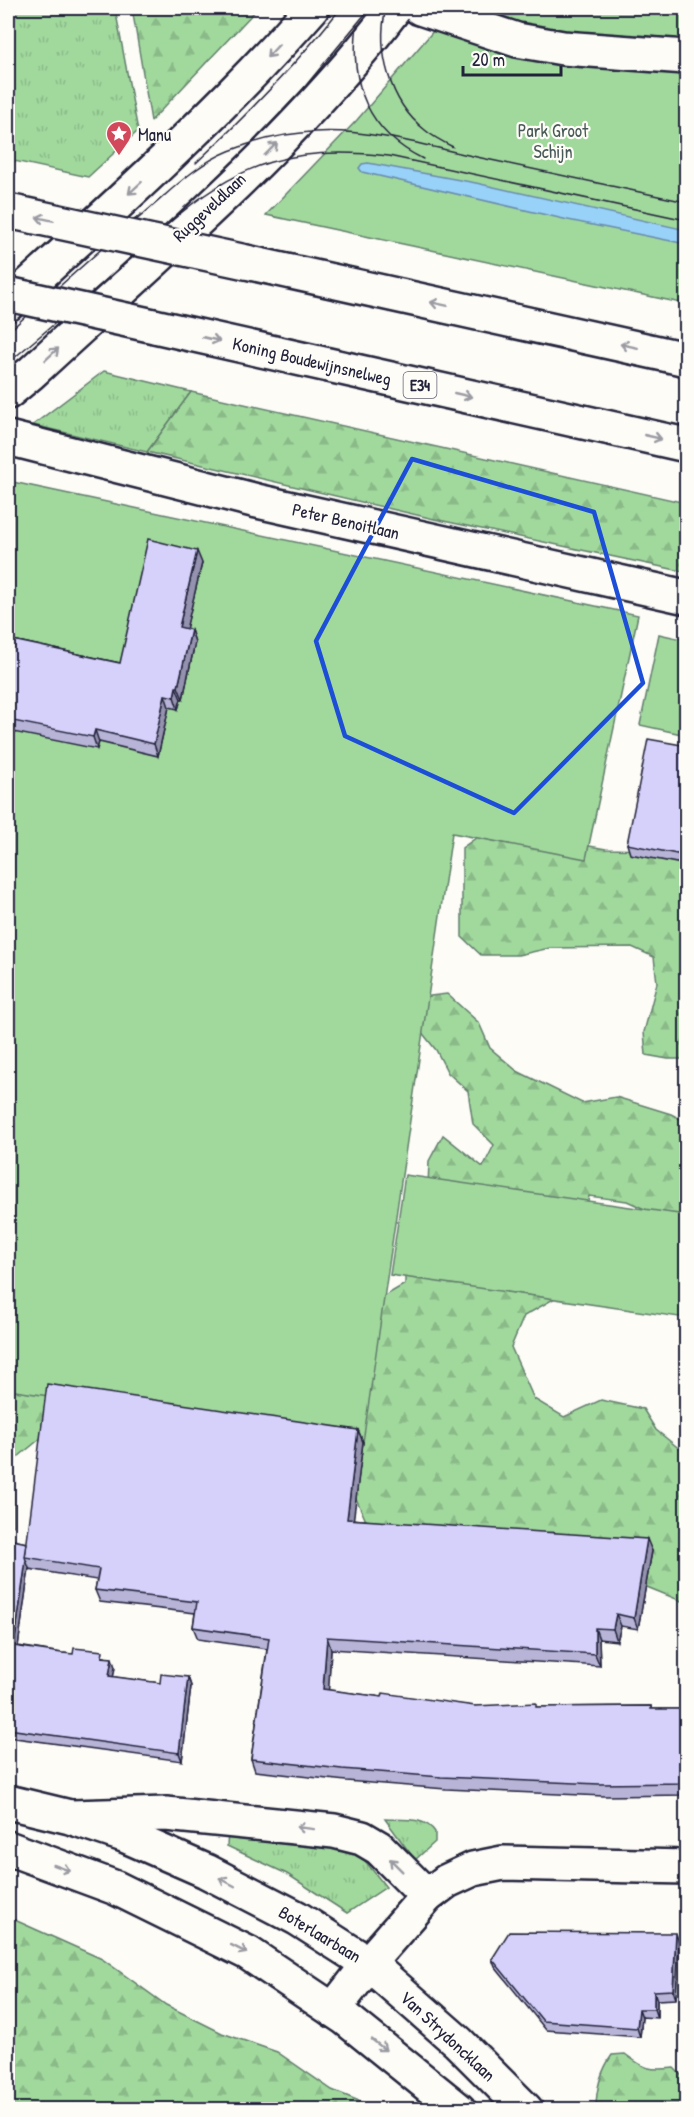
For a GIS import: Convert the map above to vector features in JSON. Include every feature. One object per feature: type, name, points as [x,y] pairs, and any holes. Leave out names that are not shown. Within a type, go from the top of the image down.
[{"type":"main road","points":[[8,304],[173,154],[230,97],[312,8]]},
{"type":"main road","name":"Ruggeveldlaan","points":[[8,392],[273,147],[354,59],[395,8]]},
{"type":"main road","points":[[420,8],[517,40],[563,48],[687,57]]},
{"type":"main road","points":[[8,211],[687,359]]},
{"type":"main road","name":"Koning Boudewijnsnelweg","points":[[8,294],[687,445]]},
{"type":"main road","name":"Peter Benoitlaan","points":[[8,438],[257,501],[687,597]]},
{"type":"main road","name":"Boterlaarbaan","points":[[8,1802],[70,1817],[124,1835],[206,1871],[297,1918],[369,1964],[428,1896],[447,1881],[472,1869],[503,1863],[687,1867]]},
{"type":"main road","points":[[70,1817],[166,1814],[334,1831],[362,1838],[379,1848],[428,1896]]},
{"type":"main road","points":[[8,1848],[116,1888],[248,1953],[333,2010],[459,2109]]},
{"type":"main road","points":[[333,2010],[369,1964]]},
{"type":"main road","name":"Van Strydoncklaan","points":[[369,1964],[458,2042],[526,2109]]},
{"type":"highlighted area","points":[[412,459],[594,512],[643,683],[514,813],[345,736],[316,641]]},
{"type":"green space","points":[[8,8],[115,8],[138,131],[88,177],[14,161],[12,90],[8,69]]},
{"type":"green space","points":[[132,8],[258,8],[151,121]]},
{"type":"green space","name":"Park Groot Schijn","points":[[453,8],[686,8],[686,304],[266,215],[357,120]]},
{"type":"green space","points":[[8,69],[12,90],[14,161],[8,160]]},
{"type":"green space","points":[[104,371],[191,392],[147,452],[33,425]]},
{"type":"green space","points":[[191,392],[686,503],[686,572],[434,519],[147,452]]},
{"type":"green space","points":[[8,481],[638,615],[586,859],[452,833],[363,1442],[8,1390]]},
{"type":"green space","points":[[659,634],[686,640],[686,735],[640,725]]},
{"type":"green space","points":[[490,828],[606,849],[650,850],[686,859],[686,1059],[646,1055],[644,1032],[657,983],[654,957],[632,947],[550,948],[518,955],[481,955],[462,937],[462,848]]},
{"type":"green space","points":[[447,994],[479,1023],[490,1048],[517,1071],[582,1103],[616,1097],[671,1114],[686,1122],[686,1215],[669,1220],[627,1201],[589,1196],[569,1290],[524,1316],[511,1347],[534,1399],[564,1417],[601,1400],[643,1409],[656,1430],[686,1454],[686,1603],[647,1587],[631,1569],[591,1547],[554,1532],[530,1534],[367,1523],[350,1485],[371,1304],[405,1284],[405,1251],[428,1187],[429,1161],[443,1135],[483,1167],[494,1145],[473,1124],[468,1091],[448,1073],[436,1050],[412,1020],[414,998]]},
{"type":"green space","points":[[405,1175],[686,1215],[686,1318],[390,1275]]},
{"type":"green space","points":[[8,1379],[189,1401],[46,1434],[13,1461],[14,1525],[8,1529]]},
{"type":"green space","points":[[385,1819],[425,1823],[435,1832],[435,1842],[415,1860]]},
{"type":"green space","points":[[228,1833],[331,1845],[362,1857],[386,1887],[347,1913],[287,1874],[227,1846]]},
{"type":"green space","points":[[8,1917],[102,1959],[166,2005],[222,2033],[277,2052],[332,2090],[373,2109],[8,2109]]},
{"type":"green space","points":[[625,2054],[648,2068],[674,2068],[686,2080],[686,2109],[596,2109],[598,2088],[604,2068],[612,2055]]},
{"type":"water","points":[[368,163],[476,183],[686,230],[686,244],[568,220],[362,172],[359,168],[362,164]]},
{"type":"building","points":[[148,539],[197,551],[179,627],[191,630],[178,687],[176,687],[174,697],[165,695],[154,744],[95,730],[93,737],[8,720],[8,639],[120,663]]},
{"type":"building","points":[[648,739],[687,746],[687,856],[627,844]]},
{"type":"building","points":[[47,1384],[358,1430],[347,1519],[647,1539],[634,1618],[616,1614],[613,1629],[595,1628],[595,1654],[327,1637],[323,1689],[382,1697],[383,1693],[475,1706],[536,1703],[536,1707],[651,1706],[651,1709],[687,1709],[687,1783],[599,1784],[441,1777],[251,1759],[269,1638],[193,1627],[197,1602],[95,1590],[99,1569],[25,1557]]},
{"type":"building","points":[[8,1539],[27,1543],[14,1646],[73,1654],[74,1648],[103,1651],[102,1657],[112,1658],[109,1676],[160,1683],[161,1674],[188,1677],[179,1753],[8,1729]]},
{"type":"building","points":[[509,1932],[676,1933],[673,1990],[654,1991],[654,2009],[639,2009],[637,2028],[543,2021],[492,1959]]},
{"type":"tram line","points":[[196,163],[271,88],[341,8]]},
{"type":"tram line","points":[[209,185],[303,89],[370,8]]},
{"type":"tram line","points":[[386,8],[383,24],[384,58],[394,90],[402,105],[425,130],[453,147]]},
{"type":"tram line","points":[[357,25],[356,67],[366,104],[388,135],[423,159]]},
{"type":"tram line","points":[[135,221],[191,173],[216,157],[264,139],[298,133],[329,131],[392,138],[686,202]]},
{"type":"tram line","points":[[168,224],[219,185],[244,172],[270,162],[325,153],[389,156],[686,220]]},
{"type":"tram line","points":[[8,332],[141,214]]},
{"type":"tram line","points":[[8,363],[131,259],[174,218]]},
{"type":"place","name":"Manu","points":[[119,157]]}]
